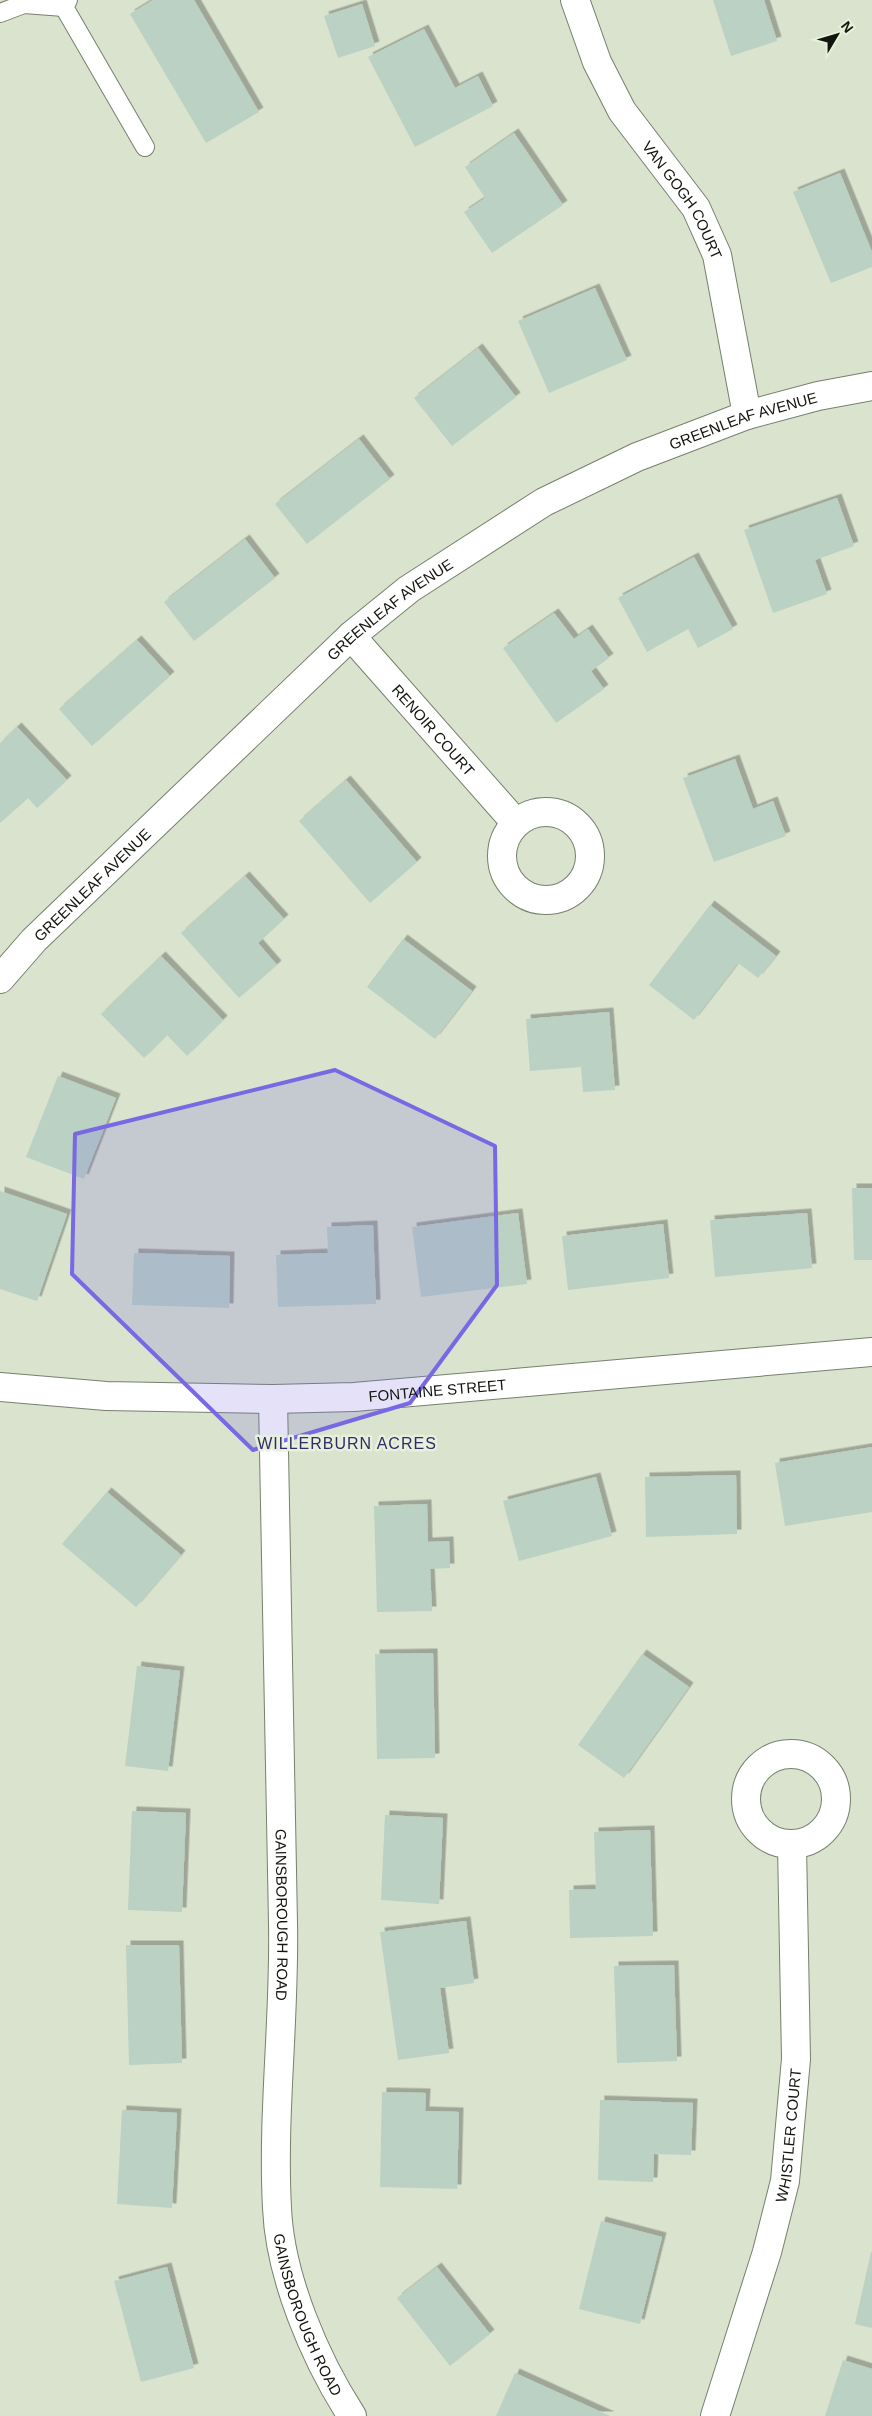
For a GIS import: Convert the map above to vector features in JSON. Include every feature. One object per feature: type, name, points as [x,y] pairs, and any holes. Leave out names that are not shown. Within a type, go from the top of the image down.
[{"type":"street","name":"VAN GOGH COURT","points":[[575,0],[597,62],[622,111],[696,208],[716,255],[747,415]]},
{"type":"street","name":"GREENLEAF AVENUE","points":[[0,979],[34,940],[352,636],[410,589],[544,502],[637,457],[747,415],[818,396],[872,386]]},
{"type":"street","name":"RENOIR COURT","points":[[352,636],[516,823]]},
{"type":"street","name":"FONTAINE STREET","points":[[0,1387],[106,1396],[354,1397],[872,1352]]},
{"type":"street","name":"GAINSBOROUGH ROAD","points":[[273,1398],[284,1958],[277,2124],[277,2210],[286,2260],[299,2308],[316,2353],[352,2416]]},
{"type":"street","name":"WHISTLER COURT","points":[[716,2416],[767,2252],[785,2181],[796,2059],[792,1845]]},
{"type":"lane","points":[[0,13],[24,4],[66,3],[145,147]]},
{"type":"highlighted area","points":[[335,1070],[495,1146],[497,1285],[410,1403],[253,1450],[72,1274],[75,1134]]},
{"type":"building","points":[[153,0],[194,0],[259,112],[206,143],[130,14]]},
{"type":"building","points":[[713,0],[764,0],[777,41],[731,56]]},
{"type":"building","points":[[362,4],[375,46],[338,58],[324,16]]},
{"type":"building","points":[[424,29],[455,88],[478,76],[493,106],[415,147],[368,57]]},
{"type":"building","points":[[514,133],[563,205],[492,253],[464,212],[485,198],[465,167]]},
{"type":"building","points":[[840,173],[872,252],[872,267],[831,283],[793,192]]},
{"type":"building","points":[[595,288],[627,360],[549,393],[518,321]]},
{"type":"building","points":[[478,348],[516,397],[452,446],[414,398]]},
{"type":"building","points":[[359,439],[390,479],[307,544],[275,504]]},
{"type":"building","points":[[837,498],[854,546],[815,560],[827,594],[773,613],[744,530]]},
{"type":"building","points":[[245,539],[275,578],[194,641],[164,602]]},
{"type":"building","points":[[694,557],[733,629],[698,648],[688,629],[647,652],[618,598]]},
{"type":"building","points":[[554,613],[574,639],[588,629],[609,658],[591,671],[604,689],[556,723],[503,648]]},
{"type":"building","points":[[137,640],[170,676],[92,746],[59,709]]},
{"type":"building","points":[[17,727],[67,780],[37,808],[28,798],[0,823],[0,743]]},
{"type":"building","points":[[735,759],[753,809],[773,801],[786,836],[714,862],[683,778]]},
{"type":"building","points":[[346,780],[417,862],[370,903],[299,821]]},
{"type":"building","points":[[245,876],[284,919],[258,943],[277,965],[239,998],[181,933]]},
{"type":"building","points":[[710,905],[776,956],[758,978],[738,963],[694,1020],[649,985]]},
{"type":"building","points":[[403,939],[472,991],[435,1039],[367,987]]},
{"type":"building","points":[[161,956],[223,1020],[187,1056],[167,1035],[144,1058],[101,1014]]},
{"type":"building","points":[[609,1012],[615,1090],[583,1092],[581,1067],[530,1071],[526,1019]]},
{"type":"building","points":[[58,1076],[116,1098],[84,1179],[26,1157]]},
{"type":"building","points":[[852,1188],[872,1188],[872,1260],[854,1260]]},
{"type":"building","points":[[0,1191],[67,1214],[37,1301],[0,1289]]},
{"type":"building","points":[[518,1213],[527,1284],[421,1297],[412,1227]]},
{"type":"building","points":[[807,1213],[812,1268],[715,1277],[710,1220]]},
{"type":"building","points":[[663,1224],[669,1278],[568,1290],[562,1236]]},
{"type":"building","points":[[373,1225],[376,1304],[278,1307],[276,1255],[328,1253],[327,1227]]},
{"type":"building","points":[[134,1253],[230,1256],[229,1308],[132,1305]]},
{"type":"building","points":[[872,1447],[872,1512],[785,1526],[775,1463]]},
{"type":"building","points":[[736,1475],[737,1534],[646,1537],[645,1477]]},
{"type":"building","points":[[596,1477],[612,1536],[519,1561],[503,1501]]},
{"type":"building","points":[[107,1492],[181,1555],[136,1607],[62,1544]]},
{"type":"building","points":[[427,1504],[428,1542],[449,1541],[450,1568],[430,1569],[432,1611],[377,1612],[374,1506]]},
{"type":"building","points":[[433,1653],[435,1758],[377,1759],[375,1654]]},
{"type":"building","points":[[642,1654],[689,1687],[624,1778],[578,1745]]},
{"type":"building","points":[[137,1666],[180,1671],[168,1771],[125,1766]]},
{"type":"building","points":[[132,1811],[186,1813],[182,1912],[128,1910]]},
{"type":"building","points":[[385,1815],[443,1818],[439,1904],[381,1900]]},
{"type":"building","points":[[650,1830],[653,1936],[570,1938],[569,1890],[596,1889],[594,1832]]},
{"type":"building","points":[[466,1921],[474,1983],[440,1988],[449,2053],[398,2060],[380,1932]]},
{"type":"building","points":[[126,1945],[179,1945],[182,2063],[129,2065]]},
{"type":"building","points":[[674,1965],[677,2061],[617,2063],[614,1966]]},
{"type":"building","points":[[382,2092],[426,2093],[425,2111],[459,2112],[457,2189],[380,2187]]},
{"type":"building","points":[[600,2100],[693,2103],[691,2155],[654,2154],[653,2182],[598,2180]]},
{"type":"building","points":[[122,2110],[177,2113],[172,2208],[117,2204]]},
{"type":"building","points":[[601,2221],[662,2237],[640,2324],[579,2309]]},
{"type":"building","points":[[872,2252],[872,2328],[855,2324]]},
{"type":"building","points":[[167,2267],[194,2368],[141,2382],[114,2281]]},
{"type":"building","points":[[437,2267],[490,2334],[450,2366],[397,2298]]},
{"type":"building","points":[[843,2360],[872,2369],[872,2416],[825,2416]]},
{"type":"building","points":[[515,2373],[610,2416],[496,2416]]},
{"type":"district","name":"WILLERBURN ACRES","points":[[347,1443]]}]
